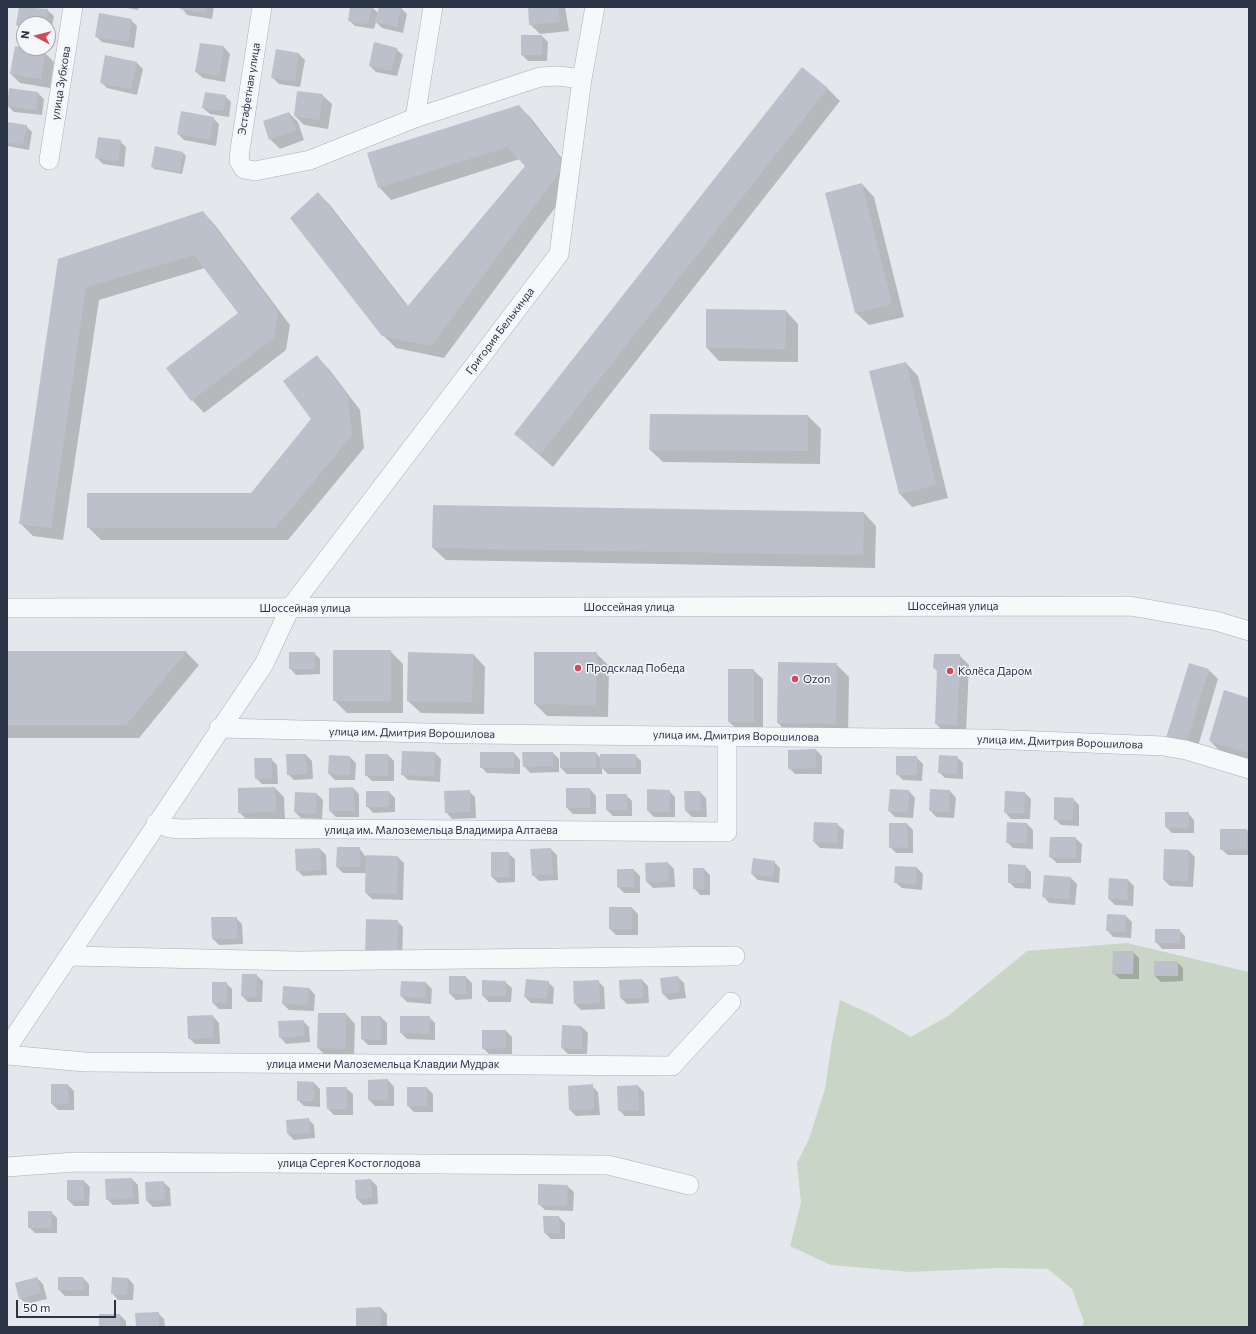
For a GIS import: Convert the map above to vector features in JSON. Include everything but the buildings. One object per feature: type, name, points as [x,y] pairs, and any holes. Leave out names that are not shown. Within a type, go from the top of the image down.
[{"type":"street","name":"улица Зубкова","points":[[49,160],[73,7]]},
{"type":"street","name":"Эстафетная улица","points":[[262,7],[240,150],[239,161],[244,169],[255,171],[310,160],[415,118]]},
{"type":"street","points":[[432,7],[415,118],[540,77],[558,76],[582,79]]},
{"type":"street","name":"Григория Белькинда","points":[[7,1048],[219,728],[264,664],[290,608],[559,254],[582,79],[595,7]]},
{"type":"street","name":"Шоссейная улица","points":[[7,608],[1130,606],[1216,621],[1249,631]]},
{"type":"street","name":"улица им. Дмитрия Ворошилова","points":[[219,728],[470,734],[988,739],[1163,746],[1186,750],[1249,769]]},
{"type":"street","name":"улица им. Малоземельца Владимира Алтаева","points":[[156,823],[170,828],[182,829],[232,828],[727,832],[727,736]]},
{"type":"street","points":[[69,956],[297,961],[735,956]]},
{"type":"street","name":"улица имени Малоземельца Клавдии Мудрак","points":[[7,1056],[85,1062],[672,1066],[731,1002]]},
{"type":"street","name":"улица Сергея Костоглодова","points":[[7,1167],[75,1162],[608,1165],[689,1185]]},
{"type":"green space","points":[[1127,943],[1249,972],[1249,1327],[1082,1327],[1084,1322],[1072,1289],[1048,1269],[1000,1268],[910,1272],[831,1265],[790,1246],[801,1202],[797,1163],[809,1139],[825,1089],[840,1000],[873,1015],[911,1037],[948,1016],[1027,951]]},
{"type":"place","name":"Продсклад Победа","points":[[578,668]]},
{"type":"place","name":"Колёса Даром","points":[[950,671]]},
{"type":"place","name":"Ozon","points":[[795,679]]}]
